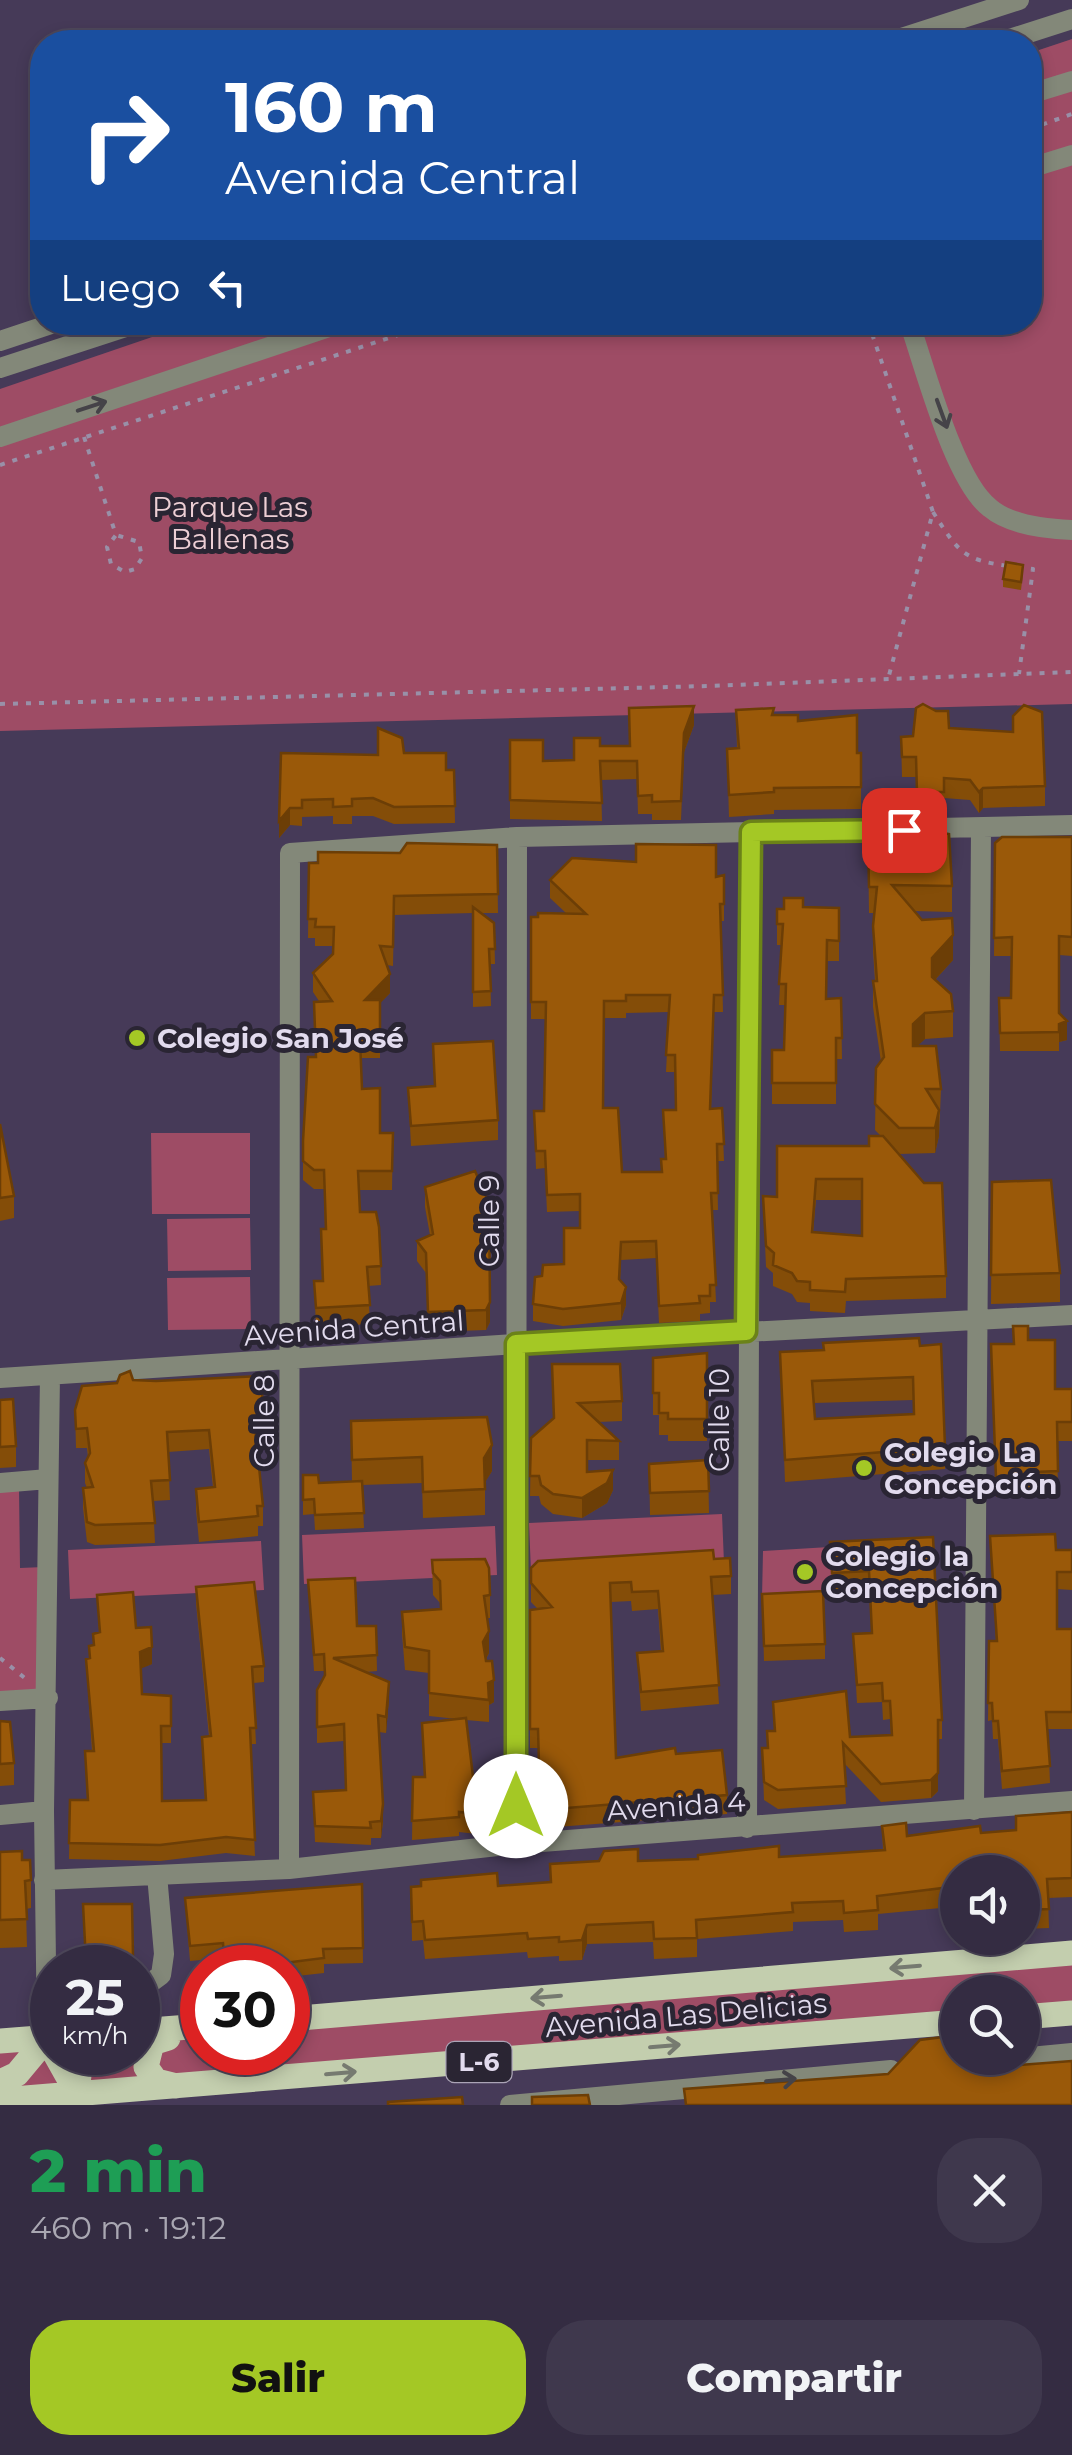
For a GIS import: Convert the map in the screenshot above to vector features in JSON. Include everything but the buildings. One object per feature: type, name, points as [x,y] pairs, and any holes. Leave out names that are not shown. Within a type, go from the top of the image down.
[{"type":"main road","name":"Avenida Las Delicias","points":[[310,2017],[1072,1953]]},
{"type":"main road","points":[[1040,2016],[1072,2013]]},
{"type":"main road","name":"Avenida Las Delicias","points":[[168,2096],[940,2024]]},
{"type":"main road","points":[[160,2039],[180,2037]]},
{"type":"main road","points":[[168,2038],[152,2043],[146,2066],[168,2096]]},
{"type":"main road","points":[[0,2041],[30,2043]]},
{"type":"main road","points":[[0,2082],[30,2063]]},
{"type":"main road","points":[[67,2075],[80,2099]]},
{"type":"main road","points":[[0,2100],[80,2099],[137,2090],[168,2096]]},
{"type":"street","points":[[926,30],[1019,0]]},
{"type":"street","points":[[1038,30],[1072,19]]},
{"type":"street","points":[[1042,90],[1072,80]]},
{"type":"street","points":[[1042,164],[1072,155]]},
{"type":"street","points":[[0,341],[30,331]]},
{"type":"street","points":[[0,368],[100,335]]},
{"type":"street","points":[[0,437],[305,335]]},
{"type":"street","points":[[914,335],[963,473],[982,502],[1011,520],[1072,530]]},
{"type":"street","points":[[517,838],[1072,825]]},
{"type":"street","points":[[974,1810],[974,1319],[981,828]]},
{"type":"street","name":"Calle 10","points":[[748,1828],[746,1331],[751,832]]},
{"type":"street","name":"Calle 8","points":[[288,1869],[290,854],[517,838]]},
{"type":"street","name":"Calle 9","points":[[516,1844],[517,838]]},
{"type":"street","name":"Avenida Central","points":[[0,1378],[516,1344],[1072,1315]]},
{"type":"street","points":[[47,1945],[44,1811],[50,1375]]},
{"type":"street","points":[[0,1482],[48,1479]]},
{"type":"street","points":[[0,1701],[48,1698]]},
{"type":"street","name":"Avenida 4","points":[[44,1880],[288,1869],[516,1844],[1072,1801]]},
{"type":"street","points":[[0,1815],[44,1811]]},
{"type":"street","points":[[158,1875],[164,1954],[160,1975]]},
{"type":"street","points":[[1040,2056],[1072,2053]]},
{"type":"street","points":[[510,2105],[891,2070]]},
{"type":"path","points":[[1042,125],[1072,114]]},
{"type":"path","points":[[0,464],[398,335]]},
{"type":"path","points":[[872,335],[933,512],[958,552],[978,562],[1033,569],[1020,674]]},
{"type":"path","points":[[84,437],[116,535]]},
{"type":"path","points":[[888,679],[933,512]]},
{"type":"path","points":[[116,535],[139,542],[142,558],[135,569],[124,572],[111,564],[107,548],[116,535]]},
{"type":"path","points":[[0,704],[1072,672]]},
{"type":"path","points":[[0,1658],[48,1698]]},
{"type":"green space","name":"Parque Las Ballenas","points":[[1072,39],[1072,704],[0,731],[0,389],[158,335],[1042,335],[1042,49]]},
{"type":"green space","points":[[151,1133],[250,1133],[250,1214],[152,1214]]},
{"type":"green space","points":[[250,1218],[251,1270],[168,1271],[167,1219]]},
{"type":"green space","points":[[250,1277],[251,1329],[168,1330],[167,1278]]},
{"type":"green space","points":[[19,1487],[20,1568],[44,1567],[43,1693],[0,1696],[0,1488]]},
{"type":"green space","points":[[722,1514],[724,1563],[531,1572],[529,1523]]},
{"type":"green space","points":[[495,1526],[497,1575],[304,1584],[302,1535]]},
{"type":"green space","points":[[261,1541],[264,1590],[70,1599],[68,1550]]},
{"type":"green space","name":"Colegio la Concepción","points":[[846,1546],[849,1593],[762,1598],[763,1551]]},
{"type":"green space","points":[[1072,1956],[1072,2009],[1040,2012],[1040,1975],[940,1975],[940,2020],[310,2074],[310,2017]]},
{"type":"green space","points":[[180,2031],[180,2075],[295,2075],[0,2100],[0,2041],[30,2047],[30,2075],[160,2075],[160,2036]]},
{"type":"place","name":"Colegio San José","points":[[137,1038]]},
{"type":"place","name":"Colegio La Concepción","points":[[864,1468]]},
{"type":"place","name":"Colegio la Concepción","points":[[805,1572]]},
{"type":"route","points":[[516,1806],[516,1344],[746,1331],[751,832],[904,830]]}]
